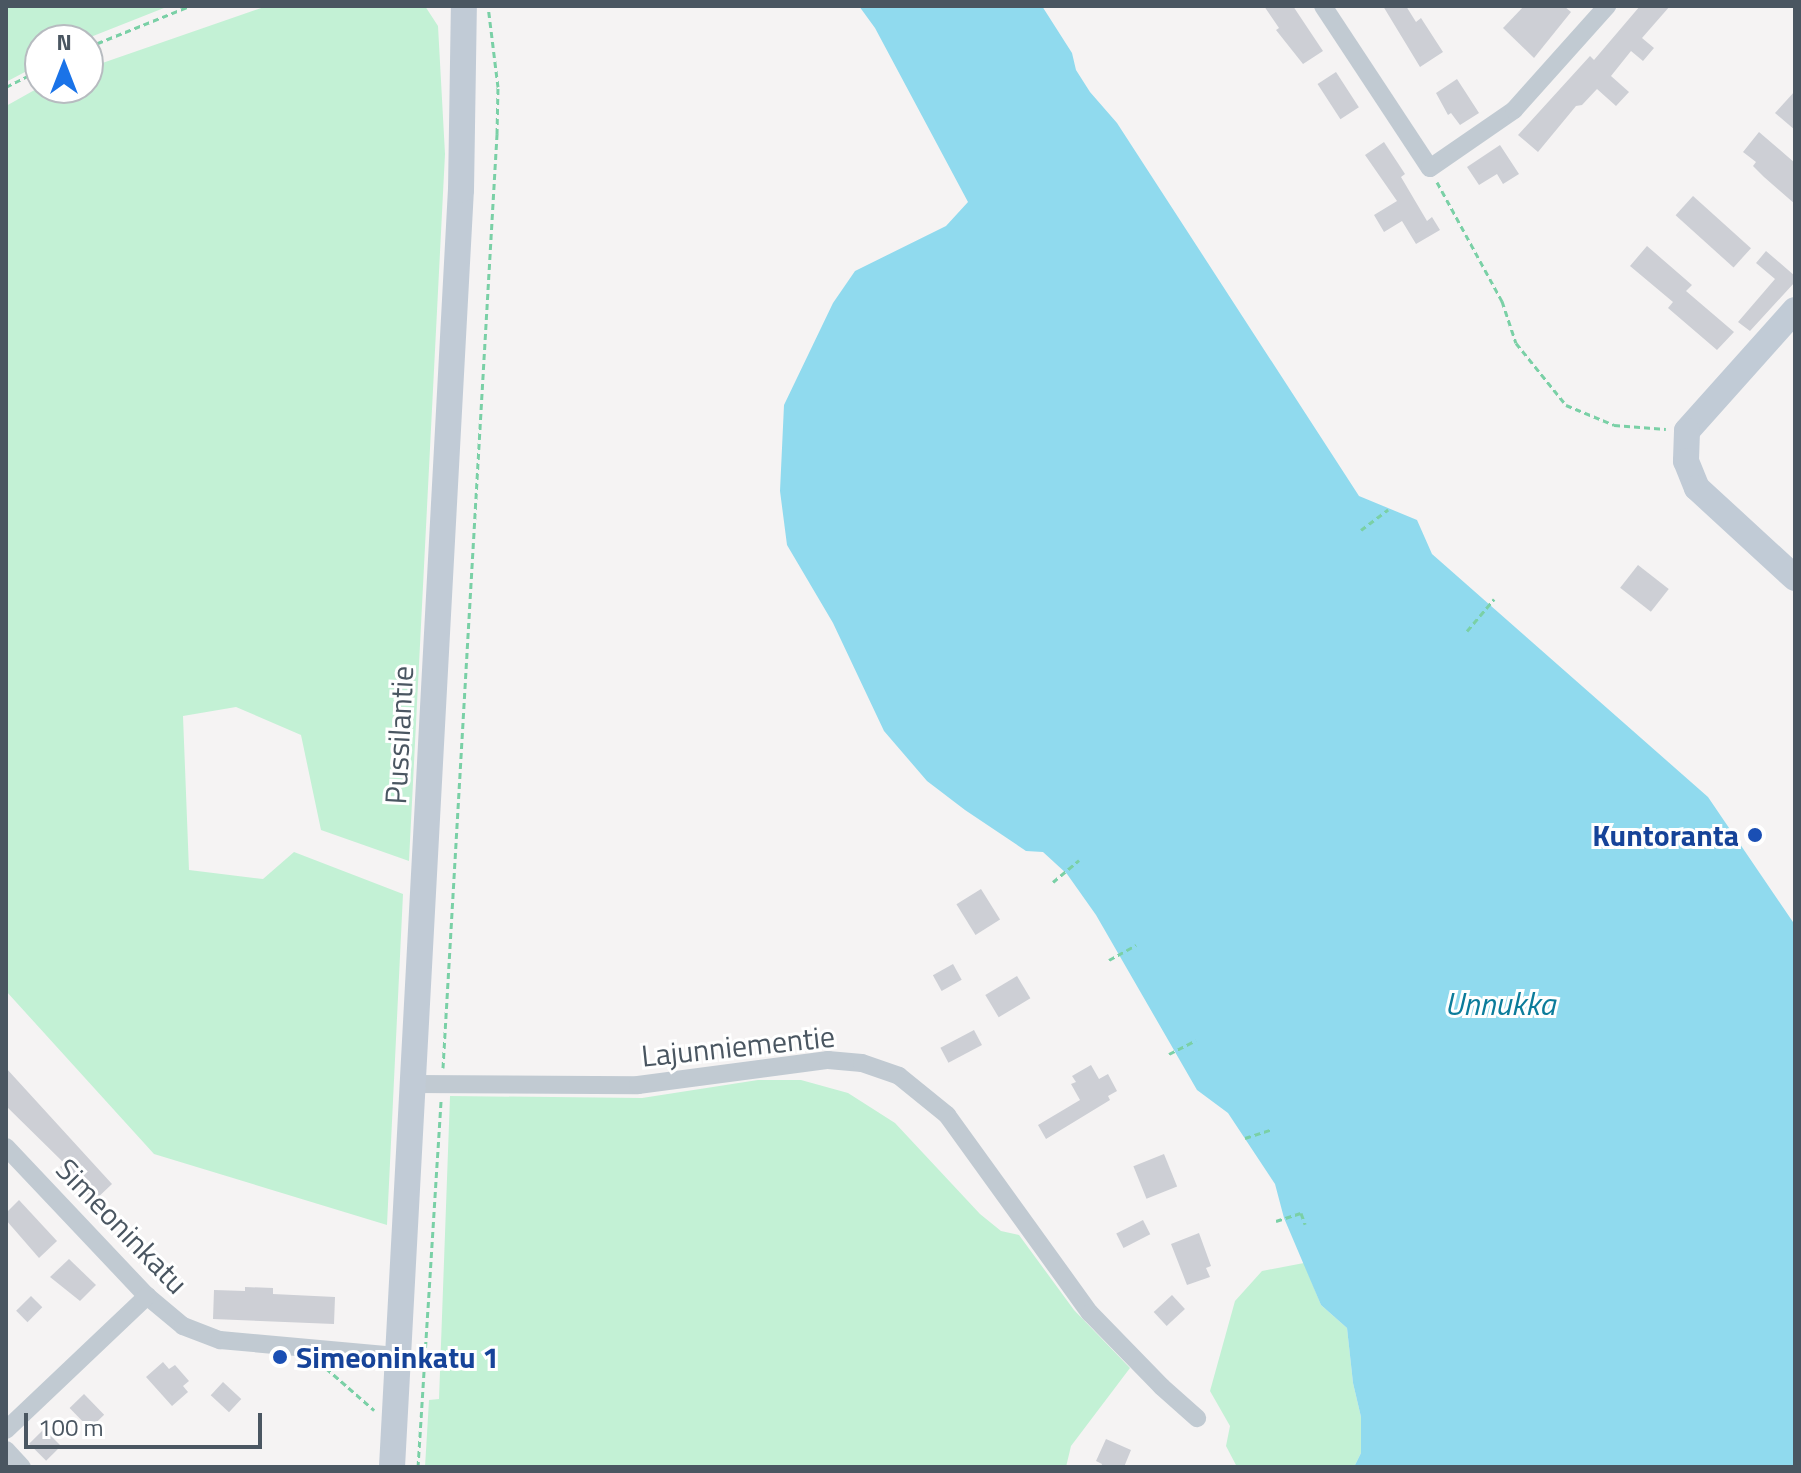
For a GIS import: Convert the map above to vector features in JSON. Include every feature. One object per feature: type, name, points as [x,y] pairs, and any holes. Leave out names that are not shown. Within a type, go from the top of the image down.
[{"type":"street","name":"Pussilantie","points":[[392,1467],[461,190],[464,6]]},
{"type":"street","points":[[1323,6],[1430,168],[1514,110],[1607,6]]},
{"type":"street","points":[[1795,310],[1687,431],[1686,461],[1697,488],[1795,578]]},
{"type":"street","name":"Lajunniementie","points":[[412,1084],[638,1085],[828,1060],[862,1063],[899,1076],[947,1115],[1090,1313],[1153,1379],[1197,1418]]},
{"type":"street","name":"Simeoninkatu","points":[[6,1147],[147,1296],[183,1326],[220,1340],[396,1356]]},
{"type":"street","points":[[6,1430],[147,1296]]},
{"type":"street","points":[[6,1450],[22,1467]]},
{"type":"path","points":[[104,41],[190,6]]},
{"type":"path","points":[[418,1467],[497,134],[498,87],[488,6]]},
{"type":"path","points":[[6,87],[24,78]]},
{"type":"path","points":[[1430,168],[1502,301],[1516,343],[1566,405],[1614,425],[1687,431]]},
{"type":"path","points":[[1361,530],[1388,510]]},
{"type":"path","points":[[1467,631],[1494,599]]},
{"type":"path","points":[[1053,882],[1079,860]]},
{"type":"path","points":[[1109,960],[1136,945]]},
{"type":"path","points":[[1169,1054],[1196,1040]]},
{"type":"path","points":[[1245,1138],[1273,1129]]},
{"type":"path","points":[[1276,1221],[1301,1213],[1305,1224]]},
{"type":"green space","points":[[6,6],[169,6],[104,32],[104,24],[24,24],[24,72],[6,82]]},
{"type":"green space","points":[[267,6],[425,6],[438,26],[445,154],[409,861],[321,830],[301,735],[236,707],[183,716],[189,870],[263,879],[294,852],[403,894],[387,1225],[154,1154],[6,991],[6,106],[24,96],[24,104],[104,104],[104,62]]},
{"type":"green space","points":[[758,1080],[801,1080],[848,1093],[895,1123],[980,1214],[1001,1231],[1019,1235],[1074,1310],[1130,1368],[1071,1446],[1066,1467],[425,1467],[429,1400],[439,1399],[450,1096],[642,1098]]},
{"type":"green space","points":[[1304,1263],[1321,1305],[1347,1328],[1353,1383],[1361,1417],[1361,1453],[1354,1467],[1237,1467],[1226,1446],[1230,1426],[1210,1391],[1235,1301],[1262,1271]]},
{"type":"water","name":"Unnukka","points":[[859,6],[1042,6],[1072,53],[1076,70],[1090,92],[1117,123],[1359,496],[1417,520],[1432,554],[1708,797],[1795,925],[1795,1467],[1354,1467],[1361,1453],[1361,1417],[1353,1383],[1347,1328],[1321,1305],[1284,1218],[1275,1184],[1228,1113],[1197,1090],[1096,915],[1067,874],[1043,852],[1026,851],[927,781],[884,731],[833,623],[787,545],[780,491],[784,405],[833,303],[855,271],[946,226],[968,202],[875,28]]},
{"type":"building","points":[[1264,6],[1293,6],[1323,51],[1303,64],[1276,30],[1279,28]]},
{"type":"building","points":[[1383,6],[1406,6],[1416,22],[1421,18],[1443,52],[1420,67]]},
{"type":"building","points":[[1524,6],[1564,6],[1571,12],[1534,58],[1503,28]]},
{"type":"building","points":[[1640,6],[1670,6],[1642,38],[1654,48],[1643,61],[1631,51],[1611,76],[1629,92],[1616,106],[1597,89],[1582,105],[1576,106],[1538,152],[1518,135],[1590,56],[1594,60]]},
{"type":"building","points":[[1336,72],[1359,107],[1340,119],[1318,84]]},
{"type":"building","points":[[1457,79],[1479,113],[1460,125],[1451,113],[1448,115],[1436,93]]},
{"type":"building","points":[[1795,91],[1795,130],[1775,113]]},
{"type":"building","points":[[1759,132],[1795,163],[1795,204],[1753,166],[1756,162],[1743,152]]},
{"type":"building","points":[[1384,142],[1405,174],[1401,177],[1427,221],[1432,217],[1440,230],[1416,244],[1402,221],[1384,232],[1374,215],[1397,201],[1365,155]]},
{"type":"building","points":[[1500,145],[1519,174],[1503,184],[1497,174],[1479,185],[1467,167]]},
{"type":"building","points":[[1693,196],[1751,248],[1734,268],[1676,215]]},
{"type":"building","points":[[1647,246],[1692,285],[1686,291],[1734,332],[1717,350],[1668,308],[1673,302],[1630,266]]},
{"type":"building","points":[[1766,251],[1795,276],[1795,282],[1750,331],[1738,322],[1775,279],[1756,263]]},
{"type":"building","points":[[1638,565],[1669,589],[1651,612],[1620,588]]},
{"type":"building","points":[[981,889],[1000,920],[975,935],[956,904]]},
{"type":"building","points":[[953,964],[962,980],[942,991],[933,975]]},
{"type":"building","points":[[1017,976],[1030,998],[999,1017],[985,995]]},
{"type":"building","points":[[974,1030],[982,1045],[948,1063],[940,1048]]},
{"type":"building","points":[[1091,1065],[1099,1079],[1108,1074],[1117,1091],[1108,1096],[1110,1100],[1046,1139],[1038,1125],[1080,1100],[1071,1084],[1076,1082],[1072,1076]]},
{"type":"building","points":[[6,1068],[112,1184],[93,1202],[60,1167],[64,1163],[6,1106]]},
{"type":"building","points":[[1164,1154],[1177,1186],[1147,1199],[1133,1166]]},
{"type":"building","points":[[19,1200],[57,1241],[39,1258],[6,1220],[6,1213]]},
{"type":"building","points":[[1143,1220],[1150,1234],[1124,1248],[1116,1234]]},
{"type":"building","points":[[1199,1233],[1211,1266],[1206,1268],[1210,1277],[1187,1285],[1171,1244]]},
{"type":"building","points":[[69,1259],[96,1285],[80,1301],[50,1277]]},
{"type":"building","points":[[245,1287],[273,1288],[273,1294],[335,1297],[334,1324],[213,1319],[214,1290],[245,1291]]},
{"type":"building","points":[[1172,1295],[1185,1309],[1167,1326],[1154,1312]]},
{"type":"building","points":[[31,1296],[42,1307],[27,1322],[16,1311]]},
{"type":"building","points":[[163,1362],[169,1369],[175,1365],[189,1381],[183,1386],[188,1392],[172,1406],[146,1377]]},
{"type":"building","points":[[223,1382],[241,1399],[229,1412],[211,1395]]},
{"type":"building","points":[[84,1394],[104,1415],[90,1429],[70,1408]]},
{"type":"building","points":[[44,1429],[61,1446],[46,1461],[29,1444]]},
{"type":"building","points":[[1106,1439],[1131,1450],[1124,1467],[1101,1467],[1102,1464],[1096,1461]]},
{"type":"place","name":"Kuntoranta","points":[[1755,835]]},
{"type":"place","name":"Simeoninkatu 1","points":[[280,1357]]}]
